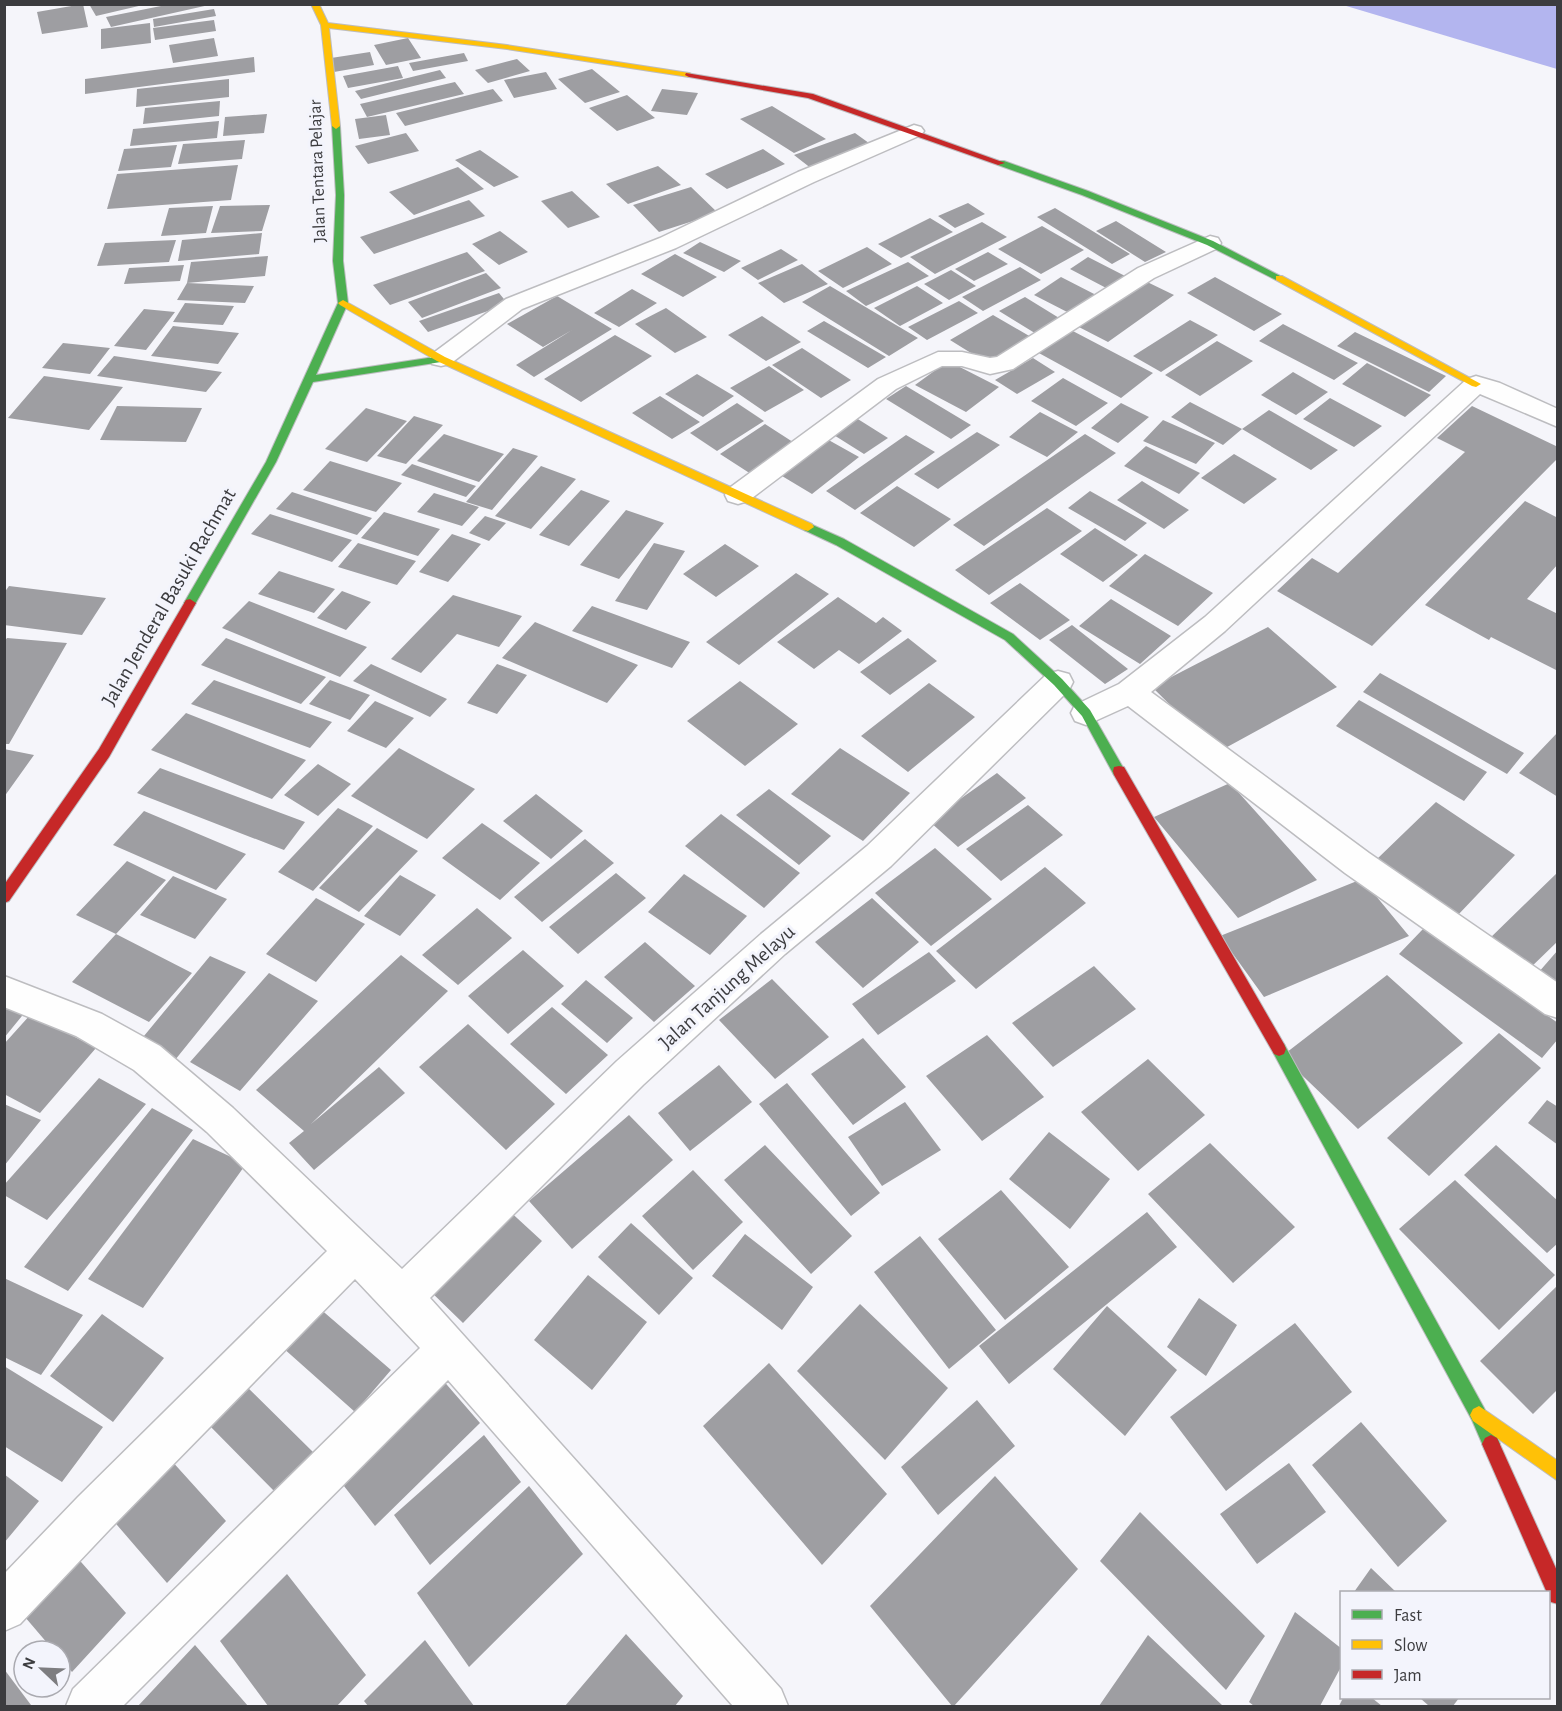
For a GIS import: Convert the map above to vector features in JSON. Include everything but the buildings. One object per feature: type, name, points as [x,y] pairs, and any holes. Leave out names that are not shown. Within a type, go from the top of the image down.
[{"type":"street","name":"Jalan Tentara Pelajar","points":[[315,4],[325,25],[338,141],[340,195],[338,261],[343,303]]},
{"type":"street","points":[[325,25],[596,59],[810,96],[1085,193],[1210,243],[1328,303],[1476,384],[1557,419]]},
{"type":"street","points":[[309,379],[441,359],[514,304],[668,243],[806,177],[914,131]]},
{"type":"street","points":[[738,495],[887,384],[938,359],[962,358],[990,366],[1004,364],[1146,273],[1210,243]]},
{"type":"street","points":[[343,303],[441,359],[840,542],[1009,637],[1058,682],[1086,713],[1291,1070],[1478,1414],[1557,1595]]},
{"type":"street","name":"Jalan Jenderal Basuki Rachmat","points":[[4,897],[104,753],[271,462],[343,303]]},
{"type":"street","points":[[1086,713],[1130,692],[1215,624],[1476,384]]},
{"type":"street","name":"Jalan Tanjung Melayu","points":[[402,1297],[630,1073],[773,944],[879,856],[1058,682]]},
{"type":"street","points":[[1130,692],[1357,863],[1557,1003]]},
{"type":"street","points":[[4,991],[89,1026],[147,1058],[220,1120],[402,1297],[764,1707]]},
{"type":"street","points":[[4,1608],[94,1513],[354,1252]]},
{"type":"street","points":[[90,1707],[448,1350]]},
{"type":"street","points":[[1478,1414],[1557,1472]]},
{"type":"water","points":[[1343,5],[1557,5],[1557,69]]},
{"type":"traffic: fast","points":[[190,603],[271,462],[343,303],[338,261],[340,195],[336,126]]},
{"type":"traffic: fast","points":[[1001,163],[1085,193],[1210,243],[1279,278]]},
{"type":"traffic: fast","points":[[309,379],[441,359]]},
{"type":"traffic: fast","points":[[808,527],[840,542],[1009,637],[1058,682],[1086,713],[1119,771]]},
{"type":"traffic: fast","points":[[1279,1049],[1478,1414],[1491,1444]]},
{"type":"traffic: slow","points":[[315,4],[325,25],[336,126]]},
{"type":"traffic: slow","points":[[325,25],[507,47],[689,75]]},
{"type":"traffic: slow","points":[[1279,278],[1476,384]]},
{"type":"traffic: slow","points":[[343,303],[441,359],[808,527]]},
{"type":"traffic: slow","points":[[1479,1415],[1558,1472]]},
{"type":"traffic: jam","points":[[689,75],[810,96],[1001,163]]},
{"type":"traffic: jam","points":[[4,897],[104,753],[190,603]]},
{"type":"traffic: jam","points":[[1119,771],[1279,1049]]},
{"type":"traffic: jam","points":[[1491,1444],[1558,1595]]}]
